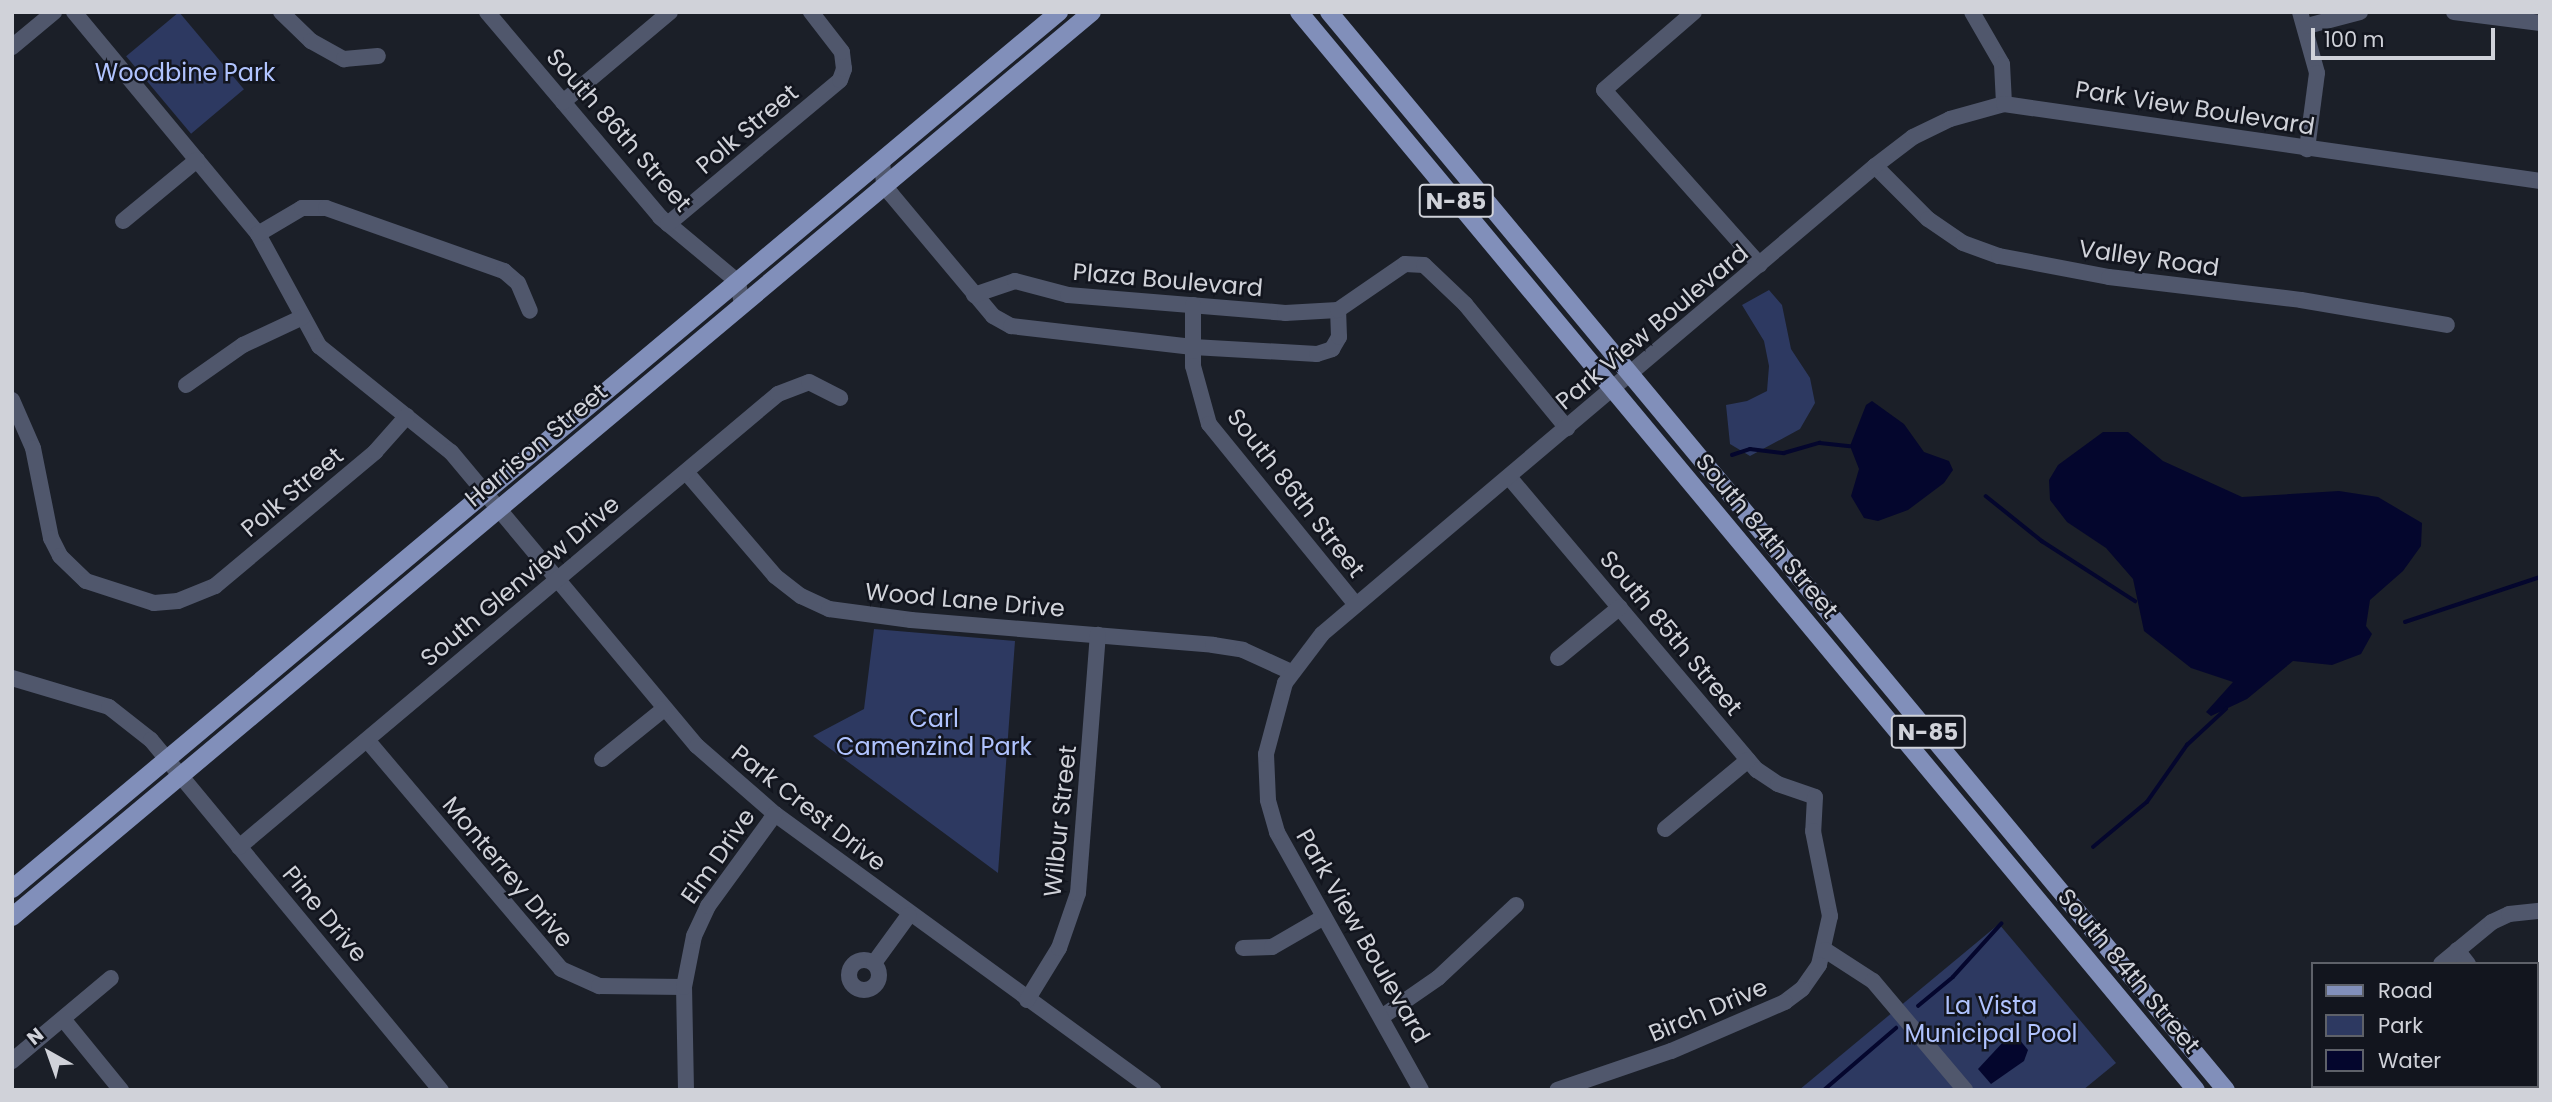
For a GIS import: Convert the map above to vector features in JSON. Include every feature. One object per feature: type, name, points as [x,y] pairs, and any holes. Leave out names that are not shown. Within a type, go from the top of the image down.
[{"type":"main road","name":"Harrison Street","points":[[12,917],[174,767],[492,500],[738,282],[1059,12]]},
{"type":"main road","name":"Harrison Street","points":[[492,500],[742,305],[1092,12]]},
{"type":"main road","name":"South 84th Street","points":[[1300,12],[2196,1090]]},
{"type":"main road","name":"South 84th Street","points":[[1329,12],[2226,1090]]},
{"type":"main road","name":"Harrison Street","points":[[12,889],[174,767]]},
{"type":"street","points":[[12,47],[54,12]]},
{"type":"street","name":"Park Crest Drive","points":[[74,12],[258,234],[303,317],[326,353],[451,452],[697,746],[775,814],[909,915],[1151,1089]]},
{"type":"street","points":[[281,12],[311,41],[344,59],[378,57]]},
{"type":"street","name":"South 86th Street","points":[[487,12],[668,224],[738,282]]},
{"type":"street","points":[[563,102],[670,12]]},
{"type":"street","name":"Polk Street","points":[[668,224],[835,85],[845,62],[811,12]]},
{"type":"street","points":[[1694,12],[1604,90],[1760,265]]},
{"type":"street","points":[[1972,12],[2002,64],[2004,104]]},
{"type":"street","points":[[2306,149],[2317,73],[2304,19],[2360,12]]},
{"type":"street","points":[[2454,12],[2540,23]]},
{"type":"street","name":"Park View Boulevard","points":[[1421,1090],[1383,1016],[1282,844],[1267,792],[1270,726],[1291,672],[1322,634],[1875,166],[1913,136],[1950,118],[2004,104],[2540,181]]},
{"type":"street","points":[[122,221],[197,160]]},
{"type":"street","points":[[882,161],[884,186],[993,316],[1011,326],[1193,347],[1317,354],[1332,349],[1339,337],[1338,310]]},
{"type":"street","name":"Valley Road","points":[[1875,166],[1928,219],[1963,243],[1998,256],[2447,325]]},
{"type":"street","points":[[258,234],[302,208],[326,208],[504,271],[518,283],[530,311]]},
{"type":"street","name":"Plaza Boulevard","points":[[975,295],[1015,281],[1068,295],[1285,313],[1338,310],[1405,264],[1424,265],[1465,304],[1567,428]]},
{"type":"street","points":[[738,282],[742,305]]},
{"type":"street","name":"South 86th Street","points":[[1193,305],[1193,347],[1199,395],[1209,424],[1356,605]]},
{"type":"street","points":[[186,385],[243,345],[303,317]]},
{"type":"street","name":"South Glenview Drive","points":[[239,847],[790,387],[809,382],[840,398]]},
{"type":"street","name":"Polk Street","points":[[13,401],[33,448],[51,538],[67,566],[86,581],[130,599],[162,603],[198,594],[365,461],[407,416]]},
{"type":"street","name":"Wood Lane Drive","points":[[686,472],[775,576],[821,606],[911,620],[1244,650],[1291,672]]},
{"type":"street","name":"South 85th Street","points":[[1509,477],[1748,760],[1770,780],[1815,797]]},
{"type":"street","points":[[1558,658],[1620,607]]},
{"type":"street","name":"Wilbur Street","points":[[1027,1000],[1059,948],[1078,893],[1098,635]]},
{"type":"street","name":"Pine Drive","points":[[12,678],[109,707],[139,728],[441,1090]]},
{"type":"street","points":[[602,760],[664,709]]},
{"type":"street","name":"Monterrey Drive","points":[[367,740],[561,969],[599,986],[684,987]]},
{"type":"street","points":[[1665,829],[1748,760]]},
{"type":"street","name":"Birch Drive","points":[[1557,1090],[1671,1051],[1778,1006],[1808,983],[1825,950],[1830,916],[1812,831],[1815,797]]},
{"type":"street","name":"Elm Drive","points":[[686,1090],[684,987],[702,918],[775,814]]},
{"type":"street","points":[[1383,1016],[1438,978],[1516,905]]},
{"type":"street","points":[[2443,962],[2509,914],[2540,911]]},
{"type":"street","points":[[874,963],[909,915]]},
{"type":"street","points":[[1242,948],[1272,947],[1324,917]]},
{"type":"street","points":[[1825,950],[1873,981],[1965,1090]]},
{"type":"street","points":[[2457,950],[2466,962]]},
{"type":"street","points":[[12,1060],[111,978]]},
{"type":"street","points":[[63,1019],[121,1090]]},
{"type":"green space","name":"Woodbine Park","points":[[179,12],[244,89],[191,134],[126,56]]},
{"type":"green space","points":[[1769,290],[1782,305],[1791,349],[1810,378],[1815,403],[1800,429],[1750,456],[1730,444],[1726,405],[1747,401],[1767,391],[1769,366],[1764,341],[1742,305]]},
{"type":"green space","name":"Carl Camenzind Park","points":[[874,629],[1015,641],[998,873],[813,736],[864,709]]},
{"type":"green space","name":"La Vista Municipal Pool","points":[[1999,924],[2116,1063],[2083,1090],[1799,1090]]},
{"type":"water","points":[[1872,401],[1904,424],[1924,452],[1949,461],[1953,470],[1944,483],[1908,510],[1878,521],[1864,518],[1851,496],[1859,469],[1850,446],[1866,405]]},
{"type":"water","points":[[2103,432],[2128,432],[2163,461],[2242,497],[2339,491],[2378,497],[2422,523],[2421,546],[2403,571],[2370,600],[2366,626],[2372,634],[2361,654],[2332,665],[2293,661],[2247,699],[2211,716],[2206,712],[2233,682],[2191,668],[2144,631],[2133,579],[2106,548],[2067,522],[2050,500],[2049,480],[2058,465]]},
{"type":"water","points":[[2019,1039],[2028,1050],[2024,1061],[1991,1084],[1978,1069],[2004,1041]]},
{"type":"waterway","points":[[1732,455],[1750,449],[1784,453],[1820,443],[1850,446]]},
{"type":"waterway","points":[[1986,496],[2042,541],[2135,601]]},
{"type":"waterway","points":[[2405,622],[2540,577]]},
{"type":"waterway","points":[[2093,847],[2147,802],[2187,745],[2226,709]]},
{"type":"waterway","points":[[1918,1006],[1953,977],[2001,924]]},
{"type":"waterway","points":[[1824,1090],[1896,1028]]}]
